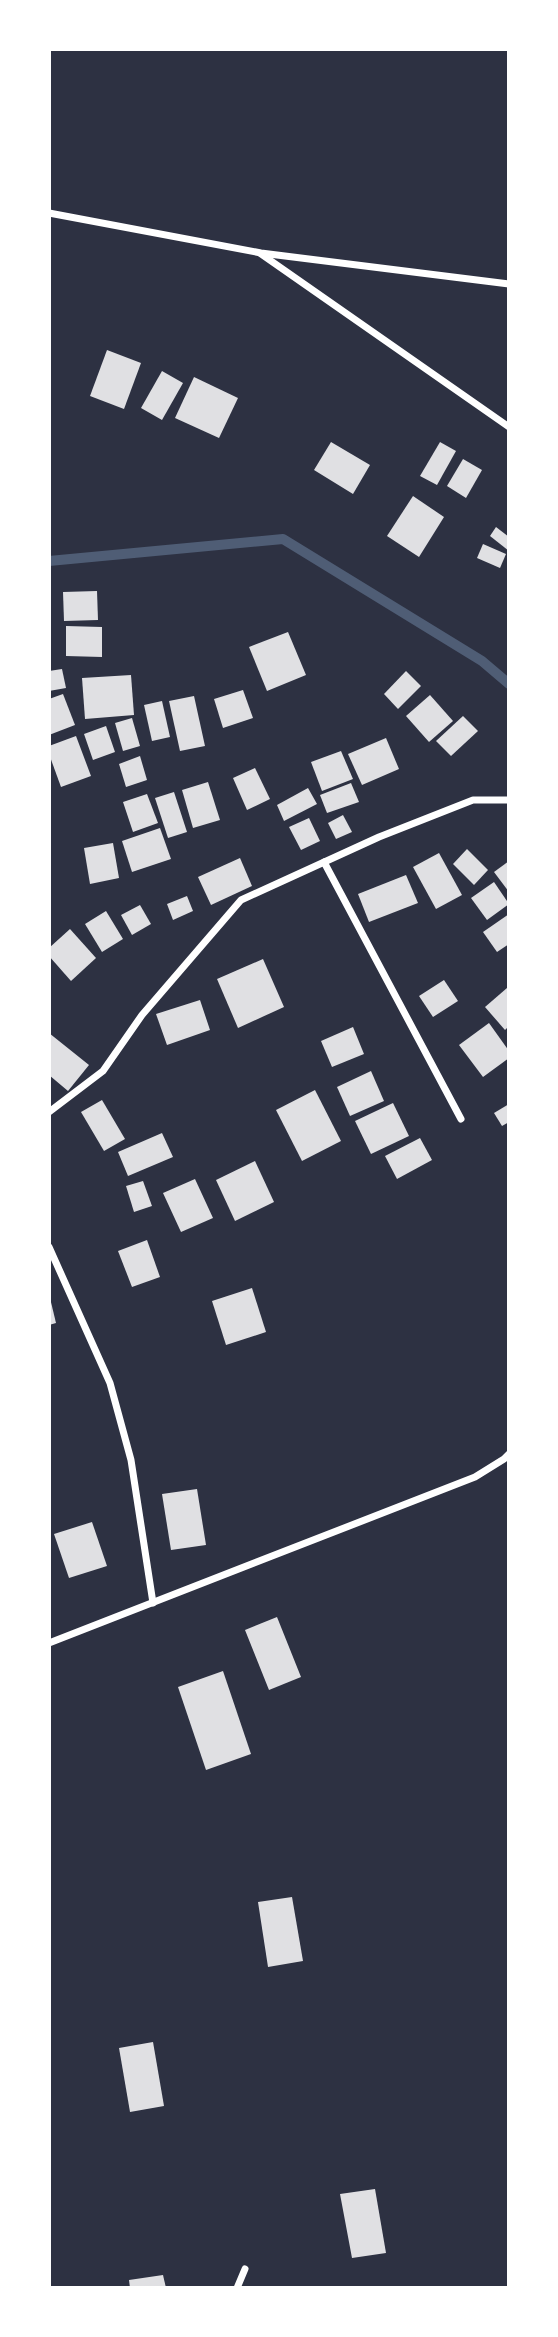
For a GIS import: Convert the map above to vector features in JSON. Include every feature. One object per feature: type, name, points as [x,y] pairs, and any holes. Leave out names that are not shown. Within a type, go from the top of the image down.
[{"type":"street","points":[[49,213],[261,253],[509,284]]},
{"type":"street","points":[[261,253],[509,427]]},
{"type":"street","points":[[49,1112],[103,1071],[142,1015],[241,900],[379,837],[473,800],[509,800]]},
{"type":"street","points":[[324,862],[461,1119]]},
{"type":"street","points":[[49,1247],[110,1383],[131,1460],[153,1603]]},
{"type":"street","points":[[49,1643],[475,1477],[507,1459]]},
{"type":"street","points":[[237,2288],[245,2269]]},
{"type":"building","points":[[107,350],[141,363],[124,409],[90,396]]},
{"type":"building","points":[[162,371],[183,383],[162,420],[141,408]]},
{"type":"building","points":[[194,377],[238,398],[219,438],[175,418]]},
{"type":"building","points":[[331,442],[370,465],[353,494],[314,470]]},
{"type":"building","points":[[440,442],[456,451],[437,485],[420,476]]},
{"type":"building","points":[[463,459],[482,470],[466,498],[447,486]]},
{"type":"building","points":[[413,496],[444,517],[419,557],[387,536]]},
{"type":"building","points":[[496,527],[509,537],[509,551],[490,536]]},
{"type":"building","points":[[483,544],[506,554],[500,568],[477,558]]},
{"type":"building","points":[[97,591],[98,620],[64,621],[63,592]]},
{"type":"building","points":[[66,626],[102,627],[102,657],[66,656]]},
{"type":"building","points":[[288,632],[306,675],[267,691],[249,647]]},
{"type":"building","points":[[62,669],[66,688],[49,691],[49,671]]},
{"type":"building","points":[[406,671],[421,686],[398,709],[384,694]]},
{"type":"building","points":[[131,675],[134,715],[85,719],[82,678]]},
{"type":"building","points":[[243,690],[253,718],[223,728],[214,699]]},
{"type":"building","points":[[63,694],[75,725],[49,735],[49,699]]},
{"type":"building","points":[[430,695],[453,721],[429,742],[406,716]]},
{"type":"building","points":[[194,696],[205,746],[180,751],[169,701]]},
{"type":"building","points":[[162,701],[170,737],[152,741],[144,705]]},
{"type":"building","points":[[463,716],[478,731],[451,756],[436,741]]},
{"type":"building","points":[[132,718],[140,746],[123,751],[115,723]]},
{"type":"building","points":[[106,726],[115,752],[93,760],[84,734]]},
{"type":"building","points":[[76,736],[91,776],[61,787],[49,754],[49,746]]},
{"type":"building","points":[[386,738],[399,769],[362,785],[348,754]]},
{"type":"building","points":[[341,751],[353,779],[322,791],[311,762]]},
{"type":"building","points":[[140,756],[147,780],[126,787],[119,764]]},
{"type":"building","points":[[255,768],[270,799],[247,810],[233,778]]},
{"type":"building","points":[[208,782],[220,820],[193,828],[182,790]]},
{"type":"building","points":[[351,783],[359,802],[327,813],[320,795]]},
{"type":"building","points":[[308,788],[317,804],[284,821],[277,805]]},
{"type":"building","points":[[174,792],[187,832],[168,838],[155,798]]},
{"type":"building","points":[[147,794],[158,823],[133,832],[123,802]]},
{"type":"building","points":[[343,815],[352,832],[336,839],[328,823]]},
{"type":"building","points":[[309,818],[320,841],[301,850],[289,827]]},
{"type":"building","points":[[160,828],[171,859],[132,872],[122,841]]},
{"type":"building","points":[[113,843],[119,878],[90,884],[84,848]]},
{"type":"building","points":[[467,849],[488,870],[474,885],[453,864]]},
{"type":"building","points":[[439,853],[462,895],[436,909],[413,867]]},
{"type":"building","points":[[240,858],[252,886],[211,905],[198,877]]},
{"type":"building","points":[[509,861],[509,892],[494,872]]},
{"type":"building","points":[[406,875],[418,903],[369,922],[358,894]]},
{"type":"building","points":[[494,882],[509,904],[487,920],[471,898]]},
{"type":"building","points":[[187,896],[193,911],[173,920],[167,904]]},
{"type":"building","points":[[140,905],[151,924],[132,935],[121,915]]},
{"type":"building","points":[[106,911],[123,939],[102,952],[85,924]]},
{"type":"building","points":[[509,914],[509,944],[497,952],[483,932]]},
{"type":"building","points":[[70,929],[96,958],[71,981],[49,956],[49,948]]},
{"type":"building","points":[[263,959],[284,1007],[238,1028],[217,979]]},
{"type":"building","points":[[444,980],[458,1001],[433,1017],[419,996]]},
{"type":"building","points":[[507,988],[509,1026],[505,1030],[485,1007]]},
{"type":"building","points":[[200,1000],[210,1030],[167,1045],[156,1014]]},
{"type":"building","points":[[489,1023],[509,1051],[509,1058],[483,1077],[459,1045]]},
{"type":"building","points":[[353,1027],[364,1054],[332,1067],[321,1041]]},
{"type":"building","points":[[49,1033],[89,1065],[68,1091],[49,1075]]},
{"type":"building","points":[[371,1071],[384,1101],[350,1116],[337,1087]]},
{"type":"building","points":[[315,1090],[341,1141],[302,1161],[276,1110]]},
{"type":"building","points":[[102,1100],[125,1139],[104,1151],[81,1112]]},
{"type":"building","points":[[393,1103],[409,1136],[371,1154],[355,1121]]},
{"type":"building","points":[[509,1104],[509,1122],[502,1126],[494,1113]]},
{"type":"building","points":[[162,1133],[173,1157],[128,1176],[118,1152]]},
{"type":"building","points":[[420,1138],[432,1160],[397,1179],[385,1156]]},
{"type":"building","points":[[255,1161],[274,1202],[235,1221],[216,1180]]},
{"type":"building","points":[[195,1179],[213,1218],[181,1232],[163,1193]]},
{"type":"building","points":[[143,1181],[152,1206],[134,1212],[126,1186]]},
{"type":"building","points":[[147,1240],[160,1277],[132,1287],[118,1251]]},
{"type":"building","points":[[252,1288],[266,1332],[226,1345],[212,1301]]},
{"type":"building","points":[[49,1299],[56,1323],[49,1325]]},
{"type":"building","points":[[197,1489],[206,1545],[171,1550],[162,1494]]},
{"type":"building","points":[[92,1522],[107,1566],[69,1578],[54,1534]]},
{"type":"building","points":[[277,1617],[301,1677],[269,1690],[245,1630]]},
{"type":"building","points":[[223,1671],[251,1754],[206,1770],[178,1687]]},
{"type":"building","points":[[292,1897],[303,1961],[268,1967],[258,1902]]},
{"type":"building","points":[[153,2042],[164,2106],[130,2112],[119,2048]]},
{"type":"building","points":[[375,2189],[386,2253],[352,2258],[340,2194]]},
{"type":"building","points":[[163,2275],[166,2288],[130,2288],[129,2280]]},
{"type":"waterway","points":[[49,561],[283,539],[482,661],[509,684]]}]
